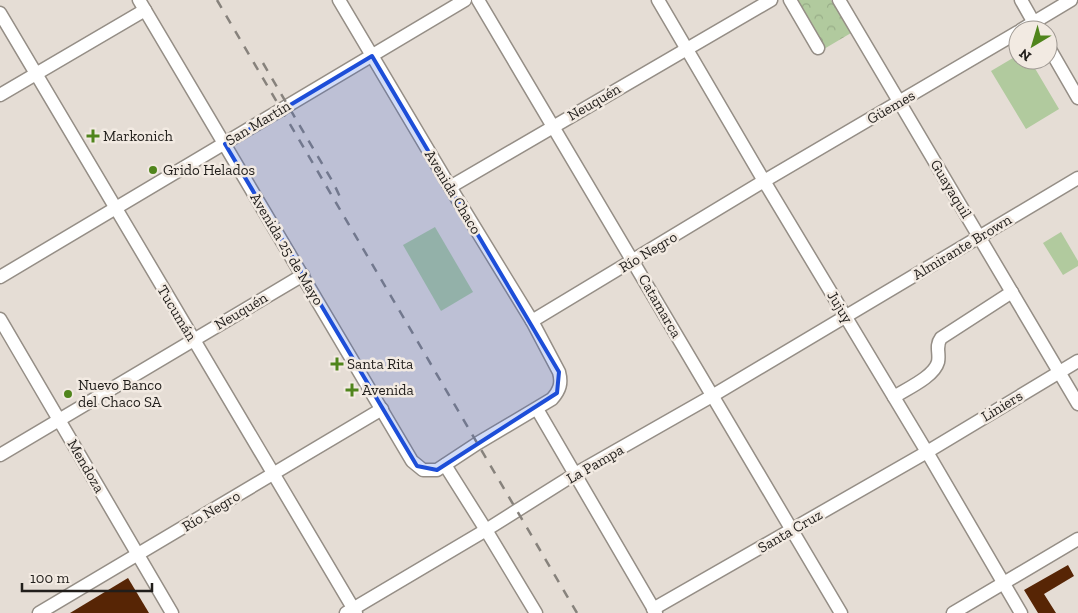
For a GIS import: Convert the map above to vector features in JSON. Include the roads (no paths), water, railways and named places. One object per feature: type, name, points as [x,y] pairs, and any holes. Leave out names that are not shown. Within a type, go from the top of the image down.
[{"type":"street","name":"Avenida Chaco","points":[[339,0],[450,188],[532,321],[559,372],[560,386],[552,399],[537,409]]},
{"type":"street","name":"San Martín","points":[[0,277],[465,0]]},
{"type":"street","name":"Catamarca","points":[[478,0],[841,613]]},
{"type":"street","name":"Jujuy","points":[[658,0],[764,182],[1022,613]]},
{"type":"street","name":"Neuquén","points":[[450,188],[771,0]]},
{"type":"street","points":[[790,0],[818,48]]},
{"type":"street","name":"Guayaquil","points":[[839,0],[1078,404]]},
{"type":"street","points":[[1021,0],[1033,20]]},
{"type":"street","name":"Güemes","points":[[1044,20],[1071,0]]},
{"type":"street","points":[[0,95],[36,74],[142,5]]},
{"type":"street","name":"Avenida 25 de Mayo","points":[[142,5],[412,461],[423,470],[436,470],[444,465]]},
{"type":"street","name":"Tucumán","points":[[0,13],[273,474],[352,612]]},
{"type":"street","name":"Güemes","points":[[764,182],[1008,38]]},
{"type":"street","points":[[1058,63],[1078,98]]},
{"type":"street","name":"Almirante Brown","points":[[846,317],[978,236],[1078,178]]},
{"type":"street","name":"Río Negro","points":[[532,321],[764,182]]},
{"type":"street","name":"Neuquén","points":[[0,455],[302,275]]},
{"type":"street","points":[[894,397],[929,374],[936,366],[938,360],[937,347],[941,338],[1012,292]]},
{"type":"street","name":"La Pampa","points":[[352,612],[575,474],[846,317]]},
{"type":"street","name":"Mendoza","points":[[0,319],[172,613]]},
{"type":"street","name":"Liniers","points":[[927,452],[1078,361]]},
{"type":"street","name":"Río Negro","points":[[39,613],[382,409]]},
{"type":"street","points":[[536,613],[444,465],[537,409],[654,611]]},
{"type":"street","name":"Santa Cruz","points":[[654,611],[927,452]]},
{"type":"street","points":[[953,613],[1078,539]]},
{"type":"railway","points":[[217,0],[577,613]]},
{"type":"railway","points":[[263,63],[340,197]]},
{"type":"place","name":"Markonich","points":[[93,136]]},
{"type":"place","name":"Grido Helados","points":[[153,170]]},
{"type":"place","name":"Santa Rita","points":[[337,364]]},
{"type":"place","name":"Avenida","points":[[352,390]]},
{"type":"place","name":"Nuevo Banco del Chaco SA","points":[[68,394]]}]
